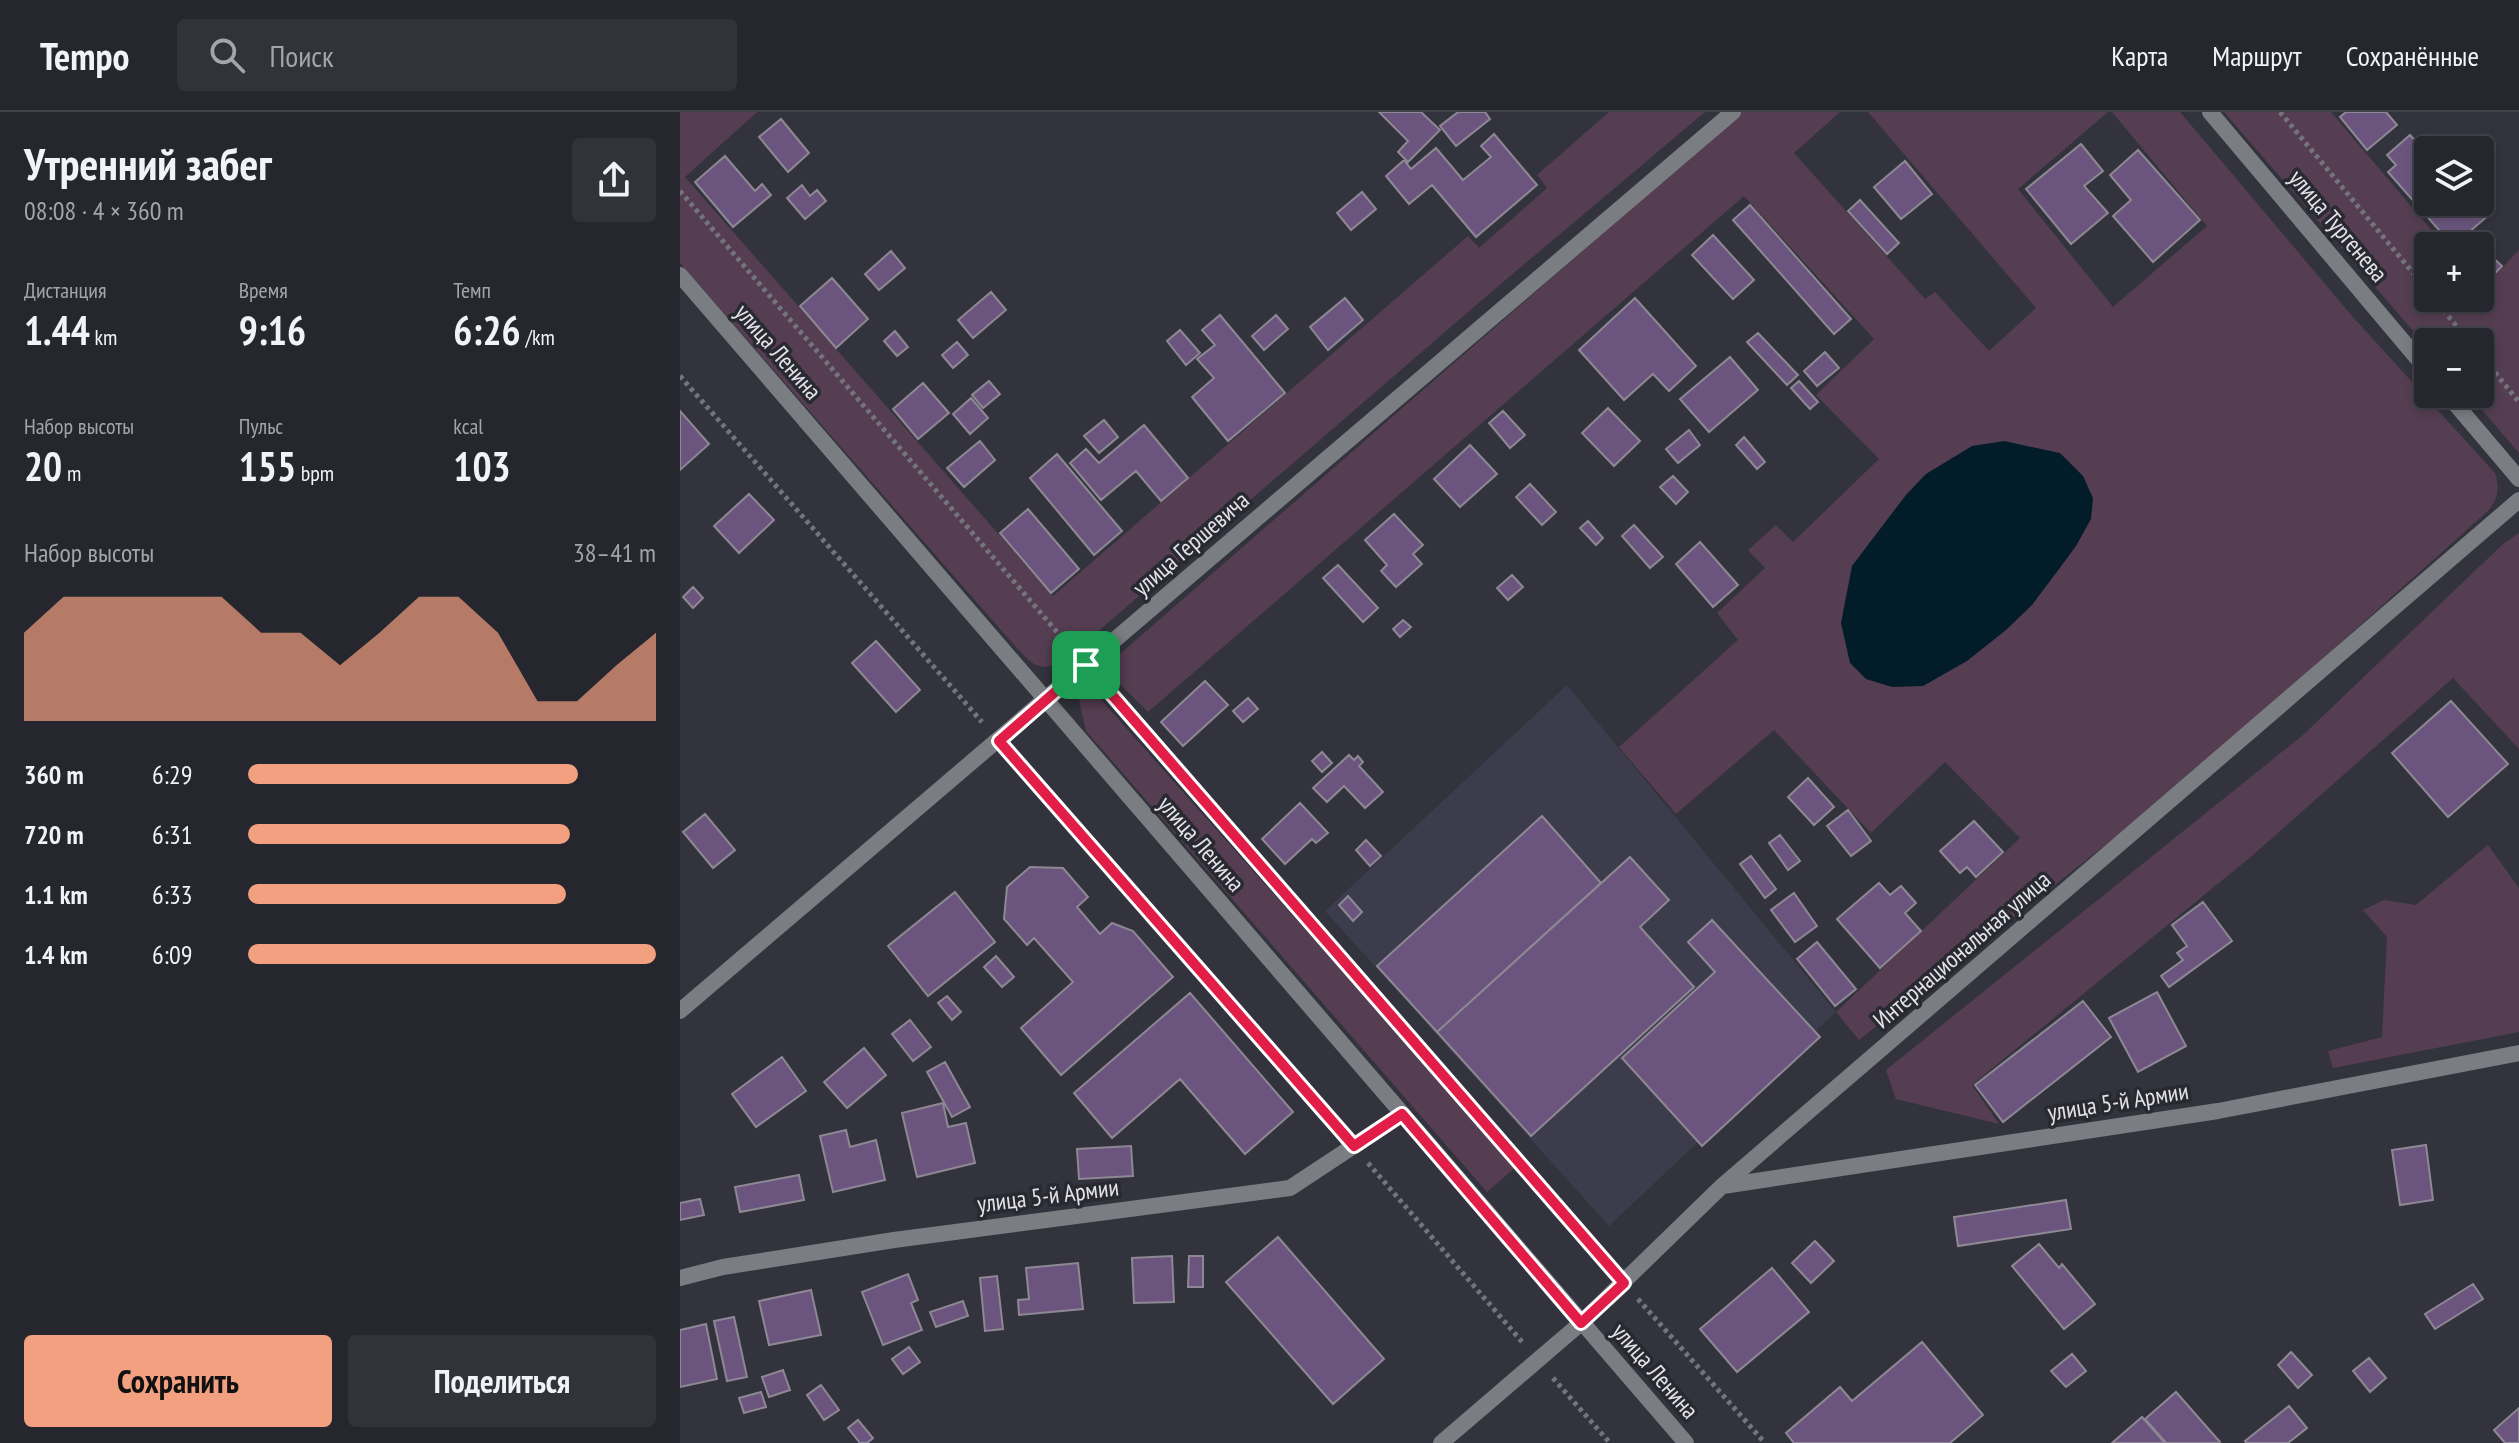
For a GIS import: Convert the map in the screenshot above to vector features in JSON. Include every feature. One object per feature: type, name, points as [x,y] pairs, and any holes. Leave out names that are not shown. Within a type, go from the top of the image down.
[{"type":"street","name":"улица Гершевича","points":[[680,1011],[1733,112]]},
{"type":"street","name":"улица Тургенева","points":[[2210,112],[2414,354]]},
{"type":"street","name":"улица Ленина","points":[[680,275],[1686,1443]]},
{"type":"street","points":[[2459,408],[2519,479]]},
{"type":"street","name":"Интернациональная улица","points":[[1441,1443],[1581,1323],[1722,1186],[2519,500]]},
{"type":"street","name":"улица 5-й Армии","points":[[1722,1186],[2218,1111],[2519,1053]]},
{"type":"street","name":"улица 5-й Армии","points":[[680,1278],[723,1267],[894,1240],[1290,1188],[1402,1114]]},
{"type":"path","points":[[2280,112],[2414,274]]},
{"type":"path","points":[[680,191],[1086,665],[1765,1443]]},
{"type":"path","points":[[2445,312],[2458,328]]},
{"type":"path","points":[[2494,371],[2519,402]]},
{"type":"path","points":[[680,376],[1610,1443]]},
{"type":"shaded area","points":[[680,112],[757,112],[685,177],[1053,596],[1468,236],[1479,248],[1547,188],[1537,175],[1609,112],[1705,112],[1066,659],[1048,667],[1034,664],[1021,653],[680,263]]},
{"type":"shaded area","points":[[1742,112],[1840,112],[1794,153],[1925,299],[1935,292],[1989,351],[2036,308],[1868,112],[2108,112],[2018,189],[2113,307],[2207,226],[2112,112],[2180,112],[2352,316],[2414,384],[2414,408],[2436,408],[2495,473],[2498,488],[2489,510],[2186,781],[1859,1040],[1836,1012],[2020,838],[1945,762],[1871,833],[1774,730],[1676,814],[1619,747],[1738,640],[1717,613],[1765,568],[1748,550],[1776,525],[1793,542],[1879,459],[1816,395],[1874,339],[1744,196],[1148,712],[1104,668]],"holes":[[[1926,474],[2090,519],[2039,595],[2020,615],[1976,652],[1923,686],[1852,566],[1906,495]]]},
{"type":"shaded area","points":[[2224,112],[2331,112],[2414,210],[2414,216],[2419,216],[2433,232],[2414,232],[2414,312],[2494,312],[2494,276],[2519,250],[2519,453],[2480,408],[2494,408],[2494,328],[2414,328],[2414,332]]},
{"type":"shaded area","points":[[2004,441],[2060,453],[2083,476],[2093,498],[2091,519],[2076,546],[2032,605],[1967,661],[1923,686],[1892,687],[1866,679],[1850,663],[1841,623],[1852,566],[1906,495],[1926,474],[1972,446]]},
{"type":"shaded area","points":[[2519,533],[2519,749],[2453,678],[2253,855],[1972,1085],[1999,1124],[1896,1099],[1886,1070],[2303,735],[2503,544]]},
{"type":"shaded area","points":[[1087,684],[1516,1167],[1487,1192],[1086,731],[1079,700]]},
{"type":"shaded area","points":[[1567,685],[1836,1012],[1609,1226],[1325,911]]},
{"type":"shaded area","points":[[2488,845],[2519,888],[2519,1032],[2333,1068],[2328,1051],[2382,1037],[2387,937],[2363,910],[2384,900],[2416,905]]},
{"type":"building","points":[[1379,112],[1421,112],[1440,130],[1408,162],[1398,152],[1408,141]]},
{"type":"building","points":[[1458,112],[1485,112],[1490,119],[1456,146],[1440,126]]},
{"type":"building","points":[[2346,112],[2386,112],[2397,125],[2367,150],[2340,117]]},
{"type":"building","points":[[781,119],[809,153],[788,172],[759,137]]},
{"type":"building","points":[[1494,134],[1537,185],[1476,237],[1432,185],[1409,204],[1386,176],[1404,160],[1411,169],[1436,148],[1463,180],[1491,157],[1481,146]]},
{"type":"building","points":[[2410,135],[2414,139],[2414,202],[2388,172],[2396,165],[2387,155]]},
{"type":"building","points":[[2081,144],[2103,171],[2084,186],[2108,213],[2071,244],[2026,189]]},
{"type":"building","points":[[2138,150],[2200,220],[2153,262],[2113,216],[2131,200],[2110,175]]},
{"type":"building","points":[[725,156],[755,191],[762,184],[771,195],[733,227],[695,182]]},
{"type":"building","points":[[1905,161],[1932,194],[1901,219],[1874,187]]},
{"type":"building","points":[[802,185],[810,196],[817,190],[826,201],[805,219],[787,198]]},
{"type":"building","points":[[1362,192],[1376,209],[1351,230],[1337,213]]},
{"type":"building","points":[[1860,200],[1899,243],[1887,254],[1848,211]]},
{"type":"building","points":[[1750,205],[1851,319],[1834,334],[1733,220]]},
{"type":"building","points":[[2427,216],[2488,216],[2469,232],[2441,232]]},
{"type":"building","points":[[1713,235],[1754,280],[1733,299],[1692,255]]},
{"type":"building","points":[[891,251],[905,268],[879,290],[865,274]]},
{"type":"building","points":[[2494,259],[2502,266],[2494,274]]},
{"type":"building","points":[[832,278],[868,319],[836,348],[800,306]]},
{"type":"building","points":[[991,292],[1006,310],[973,338],[958,320]]},
{"type":"building","points":[[1345,298],[1363,320],[1328,350],[1310,327]]},
{"type":"building","points":[[1635,298],[1696,366],[1669,391],[1653,374],[1624,400],[1579,350]]},
{"type":"building","points":[[1220,315],[1285,393],[1228,441],[1192,397],[1214,378],[1197,359],[1215,345],[1202,330]]},
{"type":"building","points":[[1276,315],[1288,329],[1264,350],[1252,336]]},
{"type":"building","points":[[1180,330],[1200,353],[1186,365],[1167,341]]},
{"type":"building","points":[[895,331],[908,347],[897,356],[884,341]]},
{"type":"building","points":[[1758,333],[1798,375],[1787,385],[1747,342]]},
{"type":"building","points":[[957,342],[968,355],[953,368],[942,355]]},
{"type":"building","points":[[1825,352],[1839,368],[1817,386],[1804,371]]},
{"type":"building","points":[[1730,357],[1758,390],[1709,432],[1680,399]]},
{"type":"building","points":[[989,381],[1000,394],[983,408],[972,395]]},
{"type":"building","points":[[1799,381],[1818,402],[1810,409],[1791,388]]},
{"type":"building","points":[[923,383],[949,413],[918,439],[893,409]]},
{"type":"building","points":[[971,398],[988,418],[970,434],[953,414]]},
{"type":"building","points":[[1608,408],[1640,441],[1614,466],[1582,433]]},
{"type":"building","points":[[680,411],[709,444],[680,470]]},
{"type":"building","points":[[1503,411],[1525,435],[1510,448],[1489,423]]},
{"type":"building","points":[[1104,420],[1118,437],[1099,453],[1084,436]]},
{"type":"building","points":[[1144,425],[1188,478],[1161,501],[1136,471],[1101,500],[1070,463],[1086,449],[1099,463]]},
{"type":"building","points":[[1689,430],[1700,445],[1678,463],[1666,449]]},
{"type":"building","points":[[1744,437],[1765,462],[1757,469],[1736,445]]},
{"type":"building","points":[[980,441],[995,460],[964,487],[947,468]]},
{"type":"building","points":[[1470,445],[1497,474],[1460,507],[1434,479]]},
{"type":"building","points":[[1057,454],[1122,531],[1094,555],[1030,478]]},
{"type":"building","points":[[1673,476],[1688,492],[1676,504],[1660,487]]},
{"type":"building","points":[[1530,484],[1556,512],[1542,525],[1516,497]]},
{"type":"building","points":[[749,494],[774,520],[739,553],[714,526]]},
{"type":"building","points":[[1028,509],[1079,569],[1051,593],[1000,533]]},
{"type":"building","points":[[1394,514],[1423,545],[1413,554],[1422,564],[1396,587],[1381,571],[1387,565],[1365,540]]},
{"type":"building","points":[[1588,521],[1603,538],[1596,545],[1580,528]]},
{"type":"building","points":[[1634,525],[1663,557],[1650,568],[1622,536]]},
{"type":"building","points":[[1700,542],[1738,585],[1713,607],[1676,564]]},
{"type":"building","points":[[1338,565],[1378,608],[1363,622],[1323,578]]},
{"type":"building","points":[[1512,575],[1523,587],[1508,600],[1497,588]]},
{"type":"building","points":[[693,587],[703,598],[693,608],[683,597]]},
{"type":"building","points":[[1403,620],[1411,627],[1400,637],[1393,629]]},
{"type":"building","points":[[876,641],[920,690],[896,712],[852,663]]},
{"type":"building","points":[[1205,681],[1228,705],[1183,746],[1161,722]]},
{"type":"building","points":[[1248,698],[1258,709],[1243,722],[1233,711]]},
{"type":"building","points":[[2451,701],[2508,764],[2448,817],[2392,753]]},
{"type":"building","points":[[1322,752],[1332,763],[1322,772],[1312,761]]},
{"type":"building","points":[[1349,755],[1354,760],[1358,756],[1363,762],[1359,766],[1383,792],[1365,808],[1344,786],[1327,802],[1313,788]]},
{"type":"building","points":[[1808,778],[1834,807],[1814,825],[1788,797]]},
{"type":"building","points":[[1300,803],[1328,833],[1316,843],[1312,839],[1285,864],[1262,839]]},
{"type":"building","points":[[1848,810],[1871,841],[1851,856],[1827,826]]},
{"type":"building","points":[[705,814],[735,850],[713,868],[683,832]]},
{"type":"building","points":[[1542,816],[1601,883],[1437,1032],[1377,966]]},
{"type":"building","points":[[1974,821],[2003,852],[1976,877],[1967,867],[1960,873],[1940,851]]},
{"type":"building","points":[[1780,835],[1800,861],[1788,870],[1769,843]]},
{"type":"building","points":[[1366,840],[1381,856],[1370,866],[1356,850]]},
{"type":"building","points":[[1751,856],[1776,889],[1765,898],[1740,864]]},
{"type":"building","points":[[1630,857],[1669,900],[1640,927],[1694,987],[1531,1136],[1437,1032]]},
{"type":"building","points":[[1030,867],[1063,868],[1088,897],[1077,907],[1100,934],[1112,923],[1133,931],[1173,977],[1061,1075],[1021,1028],[1073,982],[1034,938],[1027,945],[1004,919],[1007,887]]},
{"type":"building","points":[[1879,883],[1890,895],[1901,886],[1916,903],[1905,913],[1921,931],[1880,968],[1837,919]]},
{"type":"building","points":[[955,892],[995,942],[928,996],[888,946]]},
{"type":"building","points":[[1794,893],[1817,926],[1795,942],[1771,910]]},
{"type":"building","points":[[1348,896],[1362,912],[1353,921],[1339,905]]},
{"type":"building","points":[[2203,902],[2232,941],[2169,987],[2161,976],[2183,960],[2177,953],[2187,946],[2172,925]]},
{"type":"building","points":[[1712,920],[1820,1037],[1702,1146],[1622,1058],[1715,972],[1688,942]]},
{"type":"building","points":[[1817,942],[1856,989],[1835,1006],[1797,959]]},
{"type":"building","points":[[996,956],[1014,977],[1002,987],[984,967]]},
{"type":"building","points":[[2157,992],[2186,1046],[2138,1072],[2109,1018]]},
{"type":"building","points":[[1190,993],[1293,1112],[1245,1154],[1180,1079],[1112,1138],[1074,1093]]},
{"type":"building","points":[[947,996],[961,1012],[952,1020],[938,1003]]},
{"type":"building","points":[[2083,1001],[2111,1037],[2003,1122],[1975,1085]]},
{"type":"building","points":[[910,1020],[931,1047],[913,1061],[892,1034]]},
{"type":"building","points":[[864,1048],[886,1075],[847,1108],[824,1082]]},
{"type":"building","points":[[782,1057],[806,1091],[756,1127],[732,1094]]},
{"type":"building","points":[[945,1062],[970,1107],[952,1117],[927,1072]]},
{"type":"building","points":[[943,1103],[948,1127],[966,1123],[975,1163],[917,1177],[902,1113]]},
{"type":"building","points":[[846,1130],[850,1147],[876,1140],[885,1180],[833,1192],[820,1136]]},
{"type":"building","points":[[2426,1145],[2433,1200],[2400,1205],[2392,1150]]},
{"type":"building","points":[[1131,1146],[1133,1176],[1079,1179],[1077,1149]]},
{"type":"building","points":[[799,1175],[804,1200],[740,1212],[735,1187]]},
{"type":"building","points":[[700,1199],[704,1215],[680,1220],[680,1203]]},
{"type":"building","points":[[2066,1200],[2071,1229],[1958,1246],[1954,1217]]},
{"type":"building","points":[[1278,1237],[1384,1359],[1333,1404],[1226,1282]]},
{"type":"building","points":[[1815,1241],[1834,1261],[1811,1283],[1792,1263]]},
{"type":"building","points":[[2039,1244],[2059,1268],[2062,1264],[2095,1304],[2064,1329],[2012,1266]]},
{"type":"building","points":[[1172,1256],[1174,1302],[1134,1303],[1132,1258]]},
{"type":"building","points":[[1189,1256],[1203,1256],[1203,1287],[1188,1287]]},
{"type":"building","points":[[1078,1263],[1083,1309],[1019,1315],[1018,1300],[1029,1299],[1026,1268]]},
{"type":"building","points":[[1772,1268],[1809,1312],[1737,1372],[1700,1329]]},
{"type":"building","points":[[908,1274],[918,1300],[911,1303],[922,1330],[883,1345],[862,1292]]},
{"type":"building","points":[[997,1276],[1003,1329],[985,1331],[980,1278]]},
{"type":"building","points":[[2473,1284],[2483,1299],[2435,1329],[2425,1314]]},
{"type":"building","points":[[811,1290],[821,1335],[769,1345],[759,1301]]},
{"type":"building","points":[[963,1301],[968,1316],[936,1327],[930,1312]]},
{"type":"building","points":[[734,1317],[747,1377],[727,1381],[714,1321]]},
{"type":"building","points":[[706,1324],[717,1379],[680,1387],[680,1330]]},
{"type":"building","points":[[1922,1342],[1983,1415],[1950,1443],[1794,1443],[1786,1433],[1840,1387],[1852,1401]]},
{"type":"building","points":[[909,1347],[920,1362],[903,1374],[892,1359]]},
{"type":"building","points":[[2291,1352],[2312,1375],[2298,1388],[2278,1365]]},
{"type":"building","points":[[2072,1354],[2086,1371],[2066,1387],[2051,1371]]},
{"type":"building","points":[[2369,1358],[2386,1378],[2370,1392],[2353,1371]]},
{"type":"building","points":[[783,1370],[790,1390],[769,1397],[762,1377]]},
{"type":"building","points":[[821,1385],[839,1410],[824,1420],[807,1395]]},
{"type":"building","points":[[761,1392],[766,1407],[744,1413],[739,1398]]},
{"type":"building","points":[[2176,1392],[2219,1443],[2166,1443],[2145,1419]]},
{"type":"building","points":[[2289,1406],[2307,1428],[2288,1443],[2246,1443],[2245,1441]]},
{"type":"building","points":[[2519,1408],[2519,1443],[2505,1443],[2494,1430]]},
{"type":"building","points":[[2142,1417],[2165,1443],[2112,1443]]},
{"type":"building","points":[[858,1420],[873,1438],[867,1443],[860,1443],[848,1428]]},
{"type":"route","points":[[1086,665],[1624,1283],[1581,1323],[1402,1114],[1354,1146],[999,741],[1086,665]]}]
